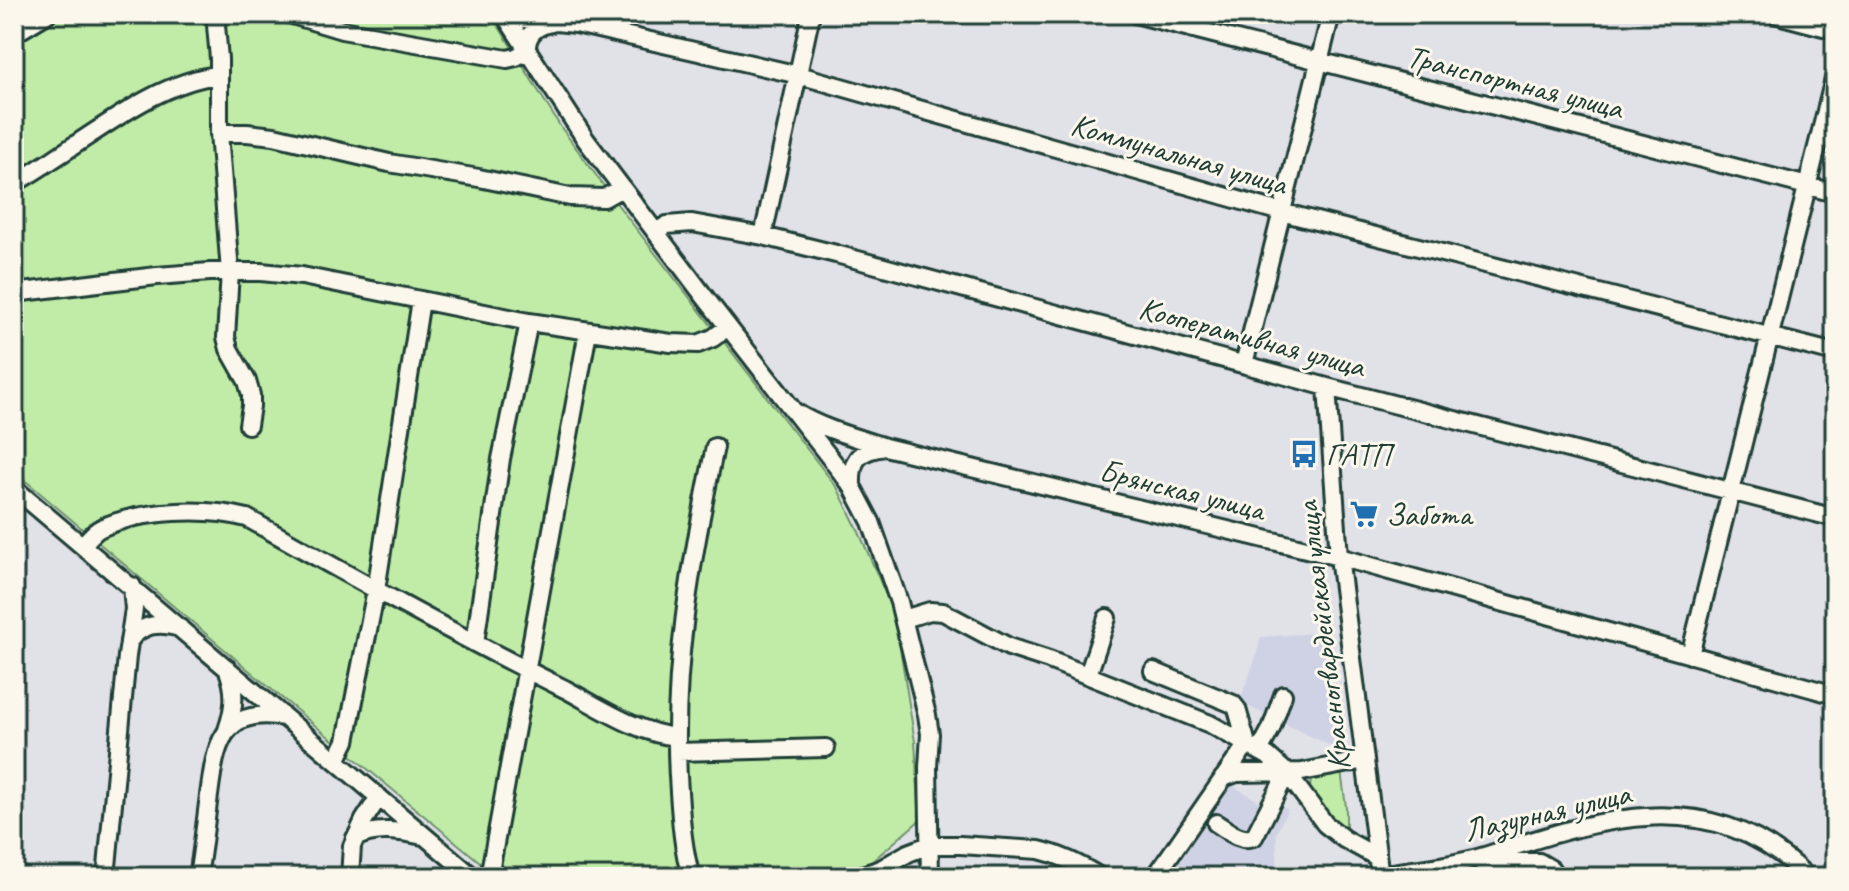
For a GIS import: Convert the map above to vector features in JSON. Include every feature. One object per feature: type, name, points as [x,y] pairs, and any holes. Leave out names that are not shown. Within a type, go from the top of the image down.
[{"type":"street","points":[[14,34],[47,14]]},
{"type":"street","points":[[215,14],[219,59],[219,133],[230,272],[226,337],[251,395],[248,425]]},
{"type":"street","points":[[289,14],[342,30],[507,59],[527,51]]},
{"type":"street","points":[[763,236],[811,14]]},
{"type":"street","name":"Транспортная улица","points":[[1135,14],[1835,193]]},
{"type":"street","points":[[1244,364],[1331,14]]},
{"type":"street","points":[[1774,14],[1835,30]]},
{"type":"street","points":[[505,16],[586,140],[852,486],[871,522],[904,619],[929,725],[930,877]]},
{"type":"street","name":"Коммунальная улица","points":[[505,16],[576,24],[799,75],[1281,212],[1835,353]]},
{"type":"street","points":[[527,51],[528,40],[534,31],[543,25],[558,22]]},
{"type":"street","points":[[14,183],[156,96],[191,80],[219,75]]},
{"type":"street","points":[[1690,655],[1835,75]]},
{"type":"street","points":[[219,133],[274,136],[389,163],[570,197],[604,198],[622,188]]},
{"type":"street","name":"Кооперативная улица","points":[[656,232],[679,222],[763,236],[1327,387],[1835,518]]},
{"type":"street","points":[[14,293],[157,276],[261,272],[302,276],[529,322],[685,344],[698,344],[728,327]]},
{"type":"street","points":[[336,761],[346,741],[376,590],[421,300]]},
{"type":"street","points":[[475,643],[501,459],[529,322]]},
{"type":"street","points":[[489,877],[588,331]]},
{"type":"street","name":"Красногвардейская улица","points":[[1327,387],[1339,557],[1380,876]]},
{"type":"street","name":"Брянская улица","points":[[795,412],[827,428],[885,447],[1339,557],[1835,695]]},
{"type":"street","points":[[691,877],[683,835],[677,691],[693,554],[715,447]]},
{"type":"street","points":[[852,486],[852,467],[858,457],[885,447]]},
{"type":"street","points":[[14,488],[469,875]]},
{"type":"street","points":[[83,545],[102,527],[151,514],[196,512],[247,518],[527,671],[677,744],[826,748]]},
{"type":"street","points":[[106,877],[134,609],[132,586]]},
{"type":"street","points":[[904,619],[930,611],[943,612],[1009,647],[1192,716],[1253,747],[1287,773],[1333,832],[1377,857]]},
{"type":"street","points":[[1088,675],[1107,618]]},
{"type":"street","points":[[129,641],[136,631],[148,626],[164,624],[182,629]]},
{"type":"street","points":[[227,668],[234,698],[227,732]]},
{"type":"street","points":[[1153,671],[1233,704],[1253,747]]},
{"type":"street","points":[[1155,876],[1223,778],[1271,729],[1283,695]]},
{"type":"street","points":[[198,877],[218,746],[232,726],[242,719],[269,714],[284,717]]},
{"type":"street","points":[[1223,778],[1237,773],[1287,773],[1365,760]]},
{"type":"street","points":[[1216,823],[1242,838],[1254,837],[1287,773]]},
{"type":"street","points":[[350,877],[352,846],[379,797]]},
{"type":"street","name":"Лазурная улица","points":[[1380,876],[1455,863],[1575,829],[1656,815],[1706,820],[1748,835],[1781,853],[1807,877]]},
{"type":"street","points":[[355,838],[373,831],[427,837]]},
{"type":"street","points":[[856,877],[881,869],[929,845],[951,844],[1039,850],[1064,858],[1100,877]]},
{"type":"street","points":[[1455,863],[1539,862],[1551,869],[1556,877]]},
{"type":"shaded area","points":[[1316,633],[1318,636],[1325,635],[1335,748],[1243,704],[1241,697],[1261,637]]},
{"type":"shaded area","points":[[1229,783],[1258,801],[1288,809],[1276,834],[1278,877],[1168,877]]},
{"type":"green space","points":[[14,14],[491,14],[560,126],[838,489],[895,616],[915,742],[920,820],[870,863],[824,877],[498,877],[14,471]]},
{"type":"green space","points":[[1341,771],[1346,807],[1346,827],[1343,829],[1332,821],[1310,788],[1314,776]]},
{"type":"place","name":"ГАТП","points":[[1304,454]]},
{"type":"place","name":"Забота","points":[[1364,514]]}]
